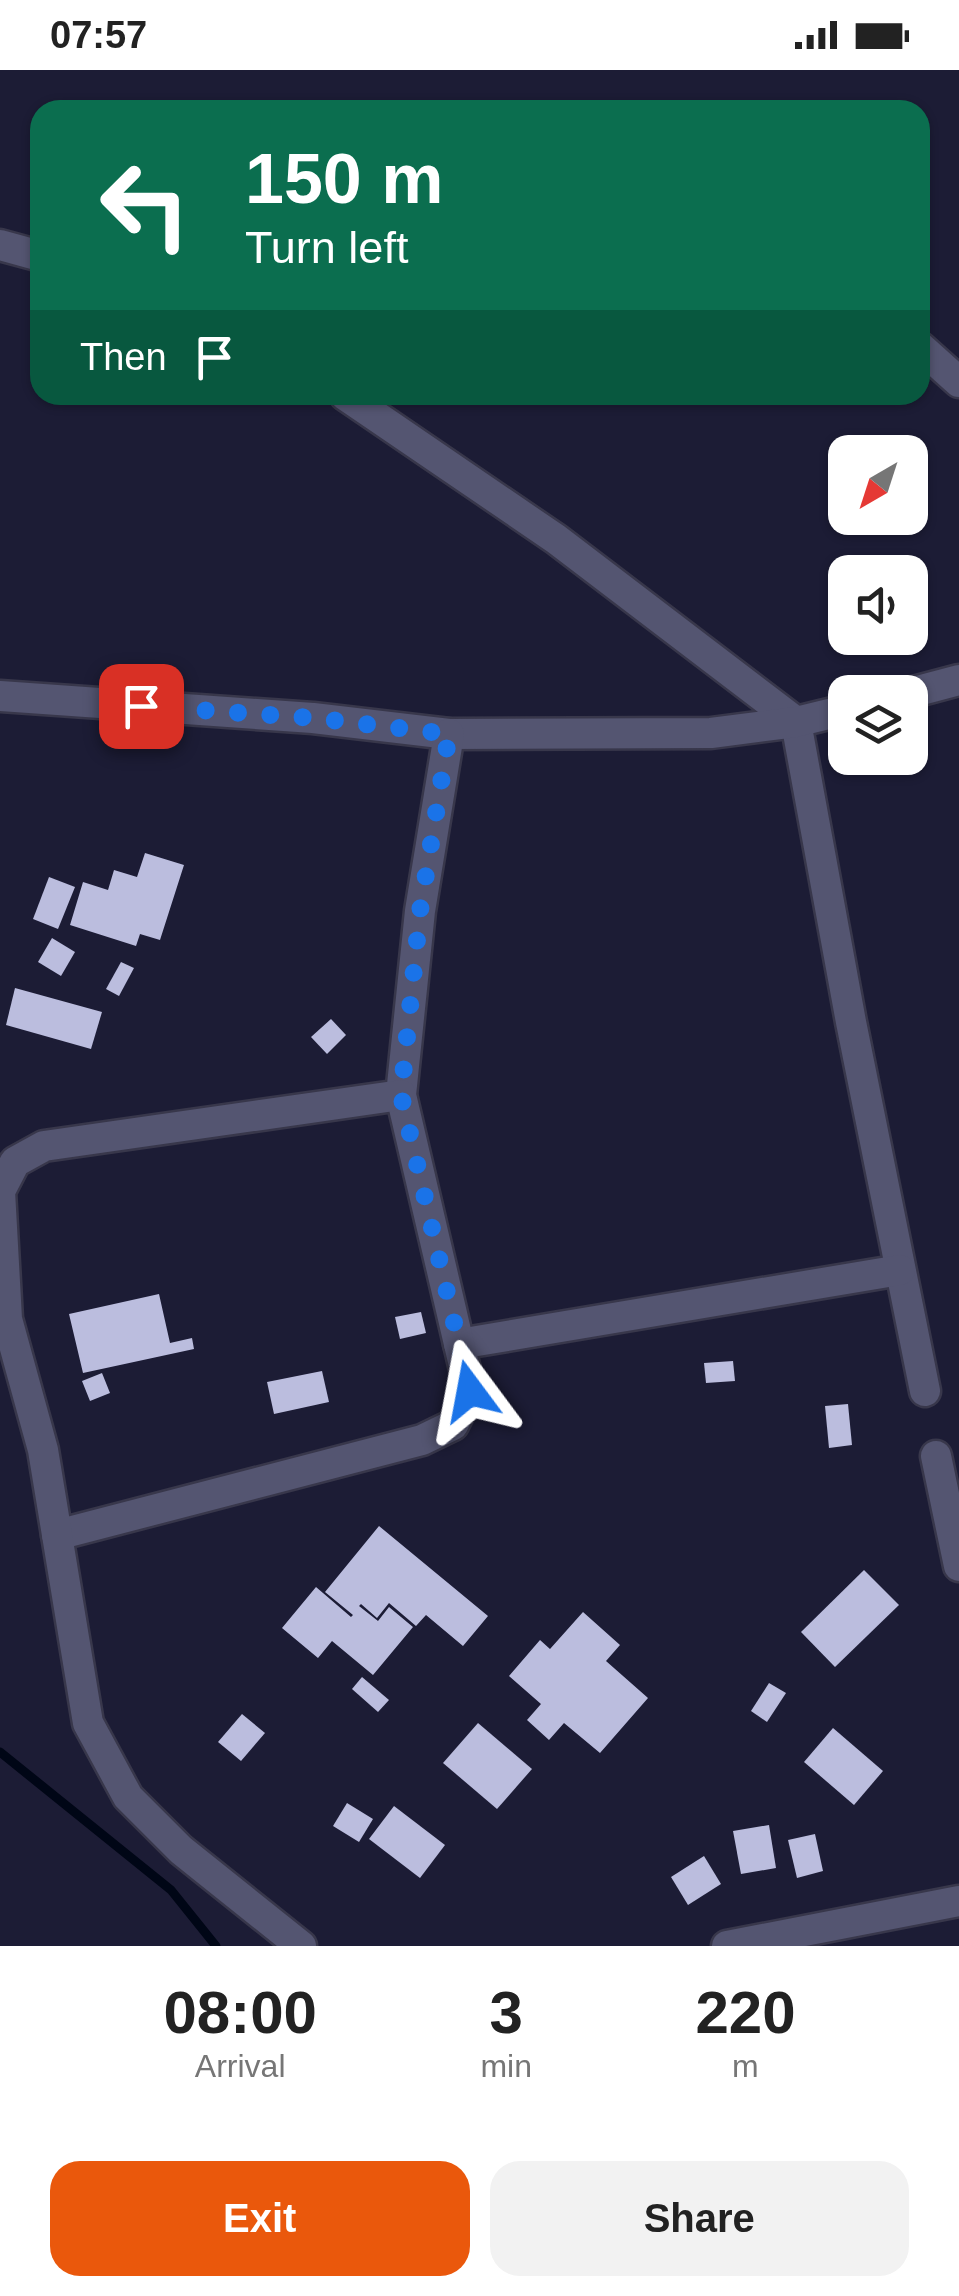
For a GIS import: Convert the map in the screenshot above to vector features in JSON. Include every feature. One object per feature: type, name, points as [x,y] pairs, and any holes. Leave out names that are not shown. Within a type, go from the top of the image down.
[{"type":"street","points":[[0,246],[30,254]]},
{"type":"street","points":[[930,355],[959,382]]},
{"type":"street","points":[[360,405],[556,538],[796,722],[925,1391]]},
{"type":"street","points":[[0,678],[72,701]]},
{"type":"street","points":[[928,688],[959,680]]},
{"type":"street","points":[[0,696],[314,718],[449,734],[711,733],[828,714]]},
{"type":"street","points":[[58,1536],[422,1440],[453,1425],[470,1391],[401,1095],[418,929],[449,734]]},
{"type":"street","points":[[301,1946],[181,1850],[128,1797],[88,1723],[43,1450],[8,1319],[0,1192],[16,1162],[44,1146],[401,1095]]},
{"type":"street","points":[[459,1344],[900,1270]]},
{"type":"street","points":[[936,1456],[959,1566]]},
{"type":"street","points":[[727,1946],[959,1901]]},
{"type":"building","points":[[145,853],[184,865],[160,940],[140,934],[136,946],[70,925],[83,882],[108,890],[114,870],[137,877]]},
{"type":"building","points":[[49,877],[75,887],[58,929],[33,919]]},
{"type":"building","points":[[52,938],[75,952],[61,976],[38,962]]},
{"type":"building","points":[[121,962],[134,968],[119,996],[106,989]]},
{"type":"building","points":[[15,988],[102,1012],[91,1049],[6,1025]]},
{"type":"building","points":[[331,1019],[346,1035],[327,1054],[311,1037]]},
{"type":"building","points":[[159,1294],[170,1343],[192,1338],[194,1349],[83,1373],[69,1314]]},
{"type":"building","points":[[421,1312],[426,1333],[400,1339],[395,1317]]},
{"type":"building","points":[[733,1361],[735,1381],[706,1383],[704,1363]]},
{"type":"building","points":[[322,1371],[329,1402],[274,1414],[267,1382]]},
{"type":"building","points":[[102,1373],[110,1393],[90,1401],[82,1381]]},
{"type":"building","points":[[848,1404],[852,1445],[829,1448],[825,1406]]},
{"type":"building","points":[[379,1526],[488,1616],[463,1646],[426,1615],[416,1626],[389,1603],[377,1618],[361,1604],[378,1621],[389,1607],[413,1627],[373,1675],[332,1641],[318,1658],[282,1628],[316,1587],[353,1615],[325,1592]]},
{"type":"building","points":[[864,1570],[899,1605],[835,1667],[801,1632]]},
{"type":"building","points":[[583,1612],[620,1645],[606,1661],[648,1698],[600,1753],[564,1723],[549,1740],[527,1720],[541,1704],[509,1676],[540,1640],[550,1649]]},
{"type":"building","points":[[362,1677],[389,1700],[378,1712],[352,1689]]},
{"type":"building","points":[[769,1683],[786,1693],[767,1722],[751,1711]]},
{"type":"building","points":[[242,1714],[265,1733],[241,1761],[218,1742]]},
{"type":"building","points":[[478,1723],[532,1769],[497,1809],[443,1763]]},
{"type":"building","points":[[833,1728],[883,1771],[854,1805],[804,1762]]},
{"type":"building","points":[[347,1803],[373,1819],[359,1842],[333,1826]]},
{"type":"building","points":[[394,1806],[445,1845],[420,1878],[369,1839]]},
{"type":"building","points":[[769,1825],[776,1868],[741,1874],[733,1831]]},
{"type":"building","points":[[815,1834],[823,1871],[797,1878],[788,1840]]},
{"type":"building","points":[[704,1856],[721,1884],[688,1905],[671,1877]]},
{"type":"waterway","points":[[0,1752],[171,1890],[216,1946]]},
{"type":"route","points":[[141,706],[314,718],[449,734],[410,983],[401,1095],[470,1391]]}]
